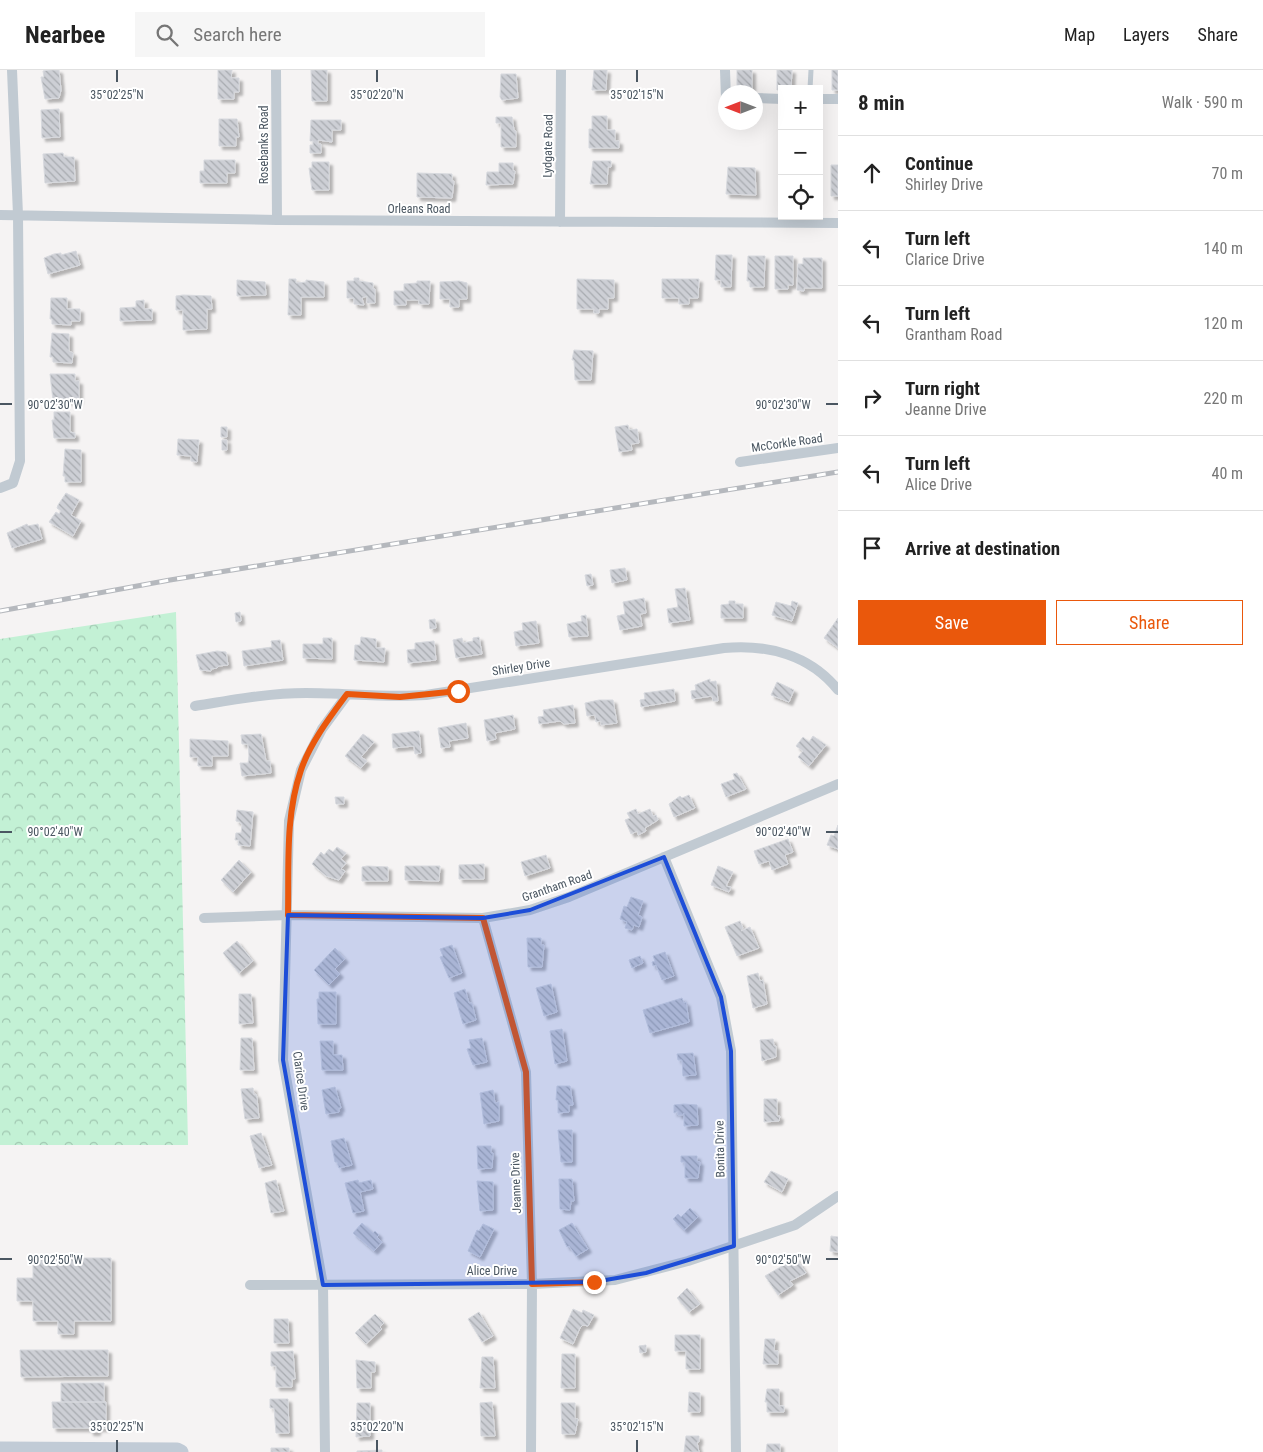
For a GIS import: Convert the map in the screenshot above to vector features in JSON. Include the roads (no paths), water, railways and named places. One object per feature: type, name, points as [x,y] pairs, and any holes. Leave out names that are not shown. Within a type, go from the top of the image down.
[{"type":"street","points":[[0,488],[13,483],[20,461],[18,215],[12,70]]},
{"type":"street","name":"Rosebanks Road","points":[[276,70],[276,220]]},
{"type":"street","name":"Lydgate Road","points":[[560,222],[561,70]]},
{"type":"street","points":[[725,70],[726,85]]},
{"type":"street","points":[[763,98],[778,99]]},
{"type":"street","points":[[823,99],[838,99]]},
{"type":"street","name":"Orleans Road","points":[[0,215],[276,220],[838,223]]},
{"type":"street","name":"McCorkle Road","points":[[740,462],[838,448]]},
{"type":"street","name":"Shirley Drive","points":[[195,706],[245,697],[283,694],[347,694],[400,697],[440,694],[724,648],[750,646],[776,650],[816,668],[838,690]]},
{"type":"street","name":"Clarice Drive","points":[[325,1452],[322,1285],[283,1060],[289,820],[301,770],[322,729],[347,694]]},
{"type":"street","name":"Grantham Road","points":[[204,918],[288,915],[483,918],[530,910],[569,897],[838,784]]},
{"type":"street","name":"Bonita Drive","points":[[664,857],[723,1006],[731,1051],[736,1452]]},
{"type":"street","name":"Jeanne Drive","points":[[483,918],[526,1072],[532,1284],[531,1452]]},
{"type":"street","name":"Alice Drive","points":[[250,1285],[532,1284],[615,1280],[688,1261],[795,1225],[838,1196]]},
{"type":"street","points":[[0,1448],[177,1450],[181,1452]]},
{"type":"lane","points":[[810,85],[811,70]]},
{"type":"railway","points":[[0,611],[170,580],[838,472]]}]
